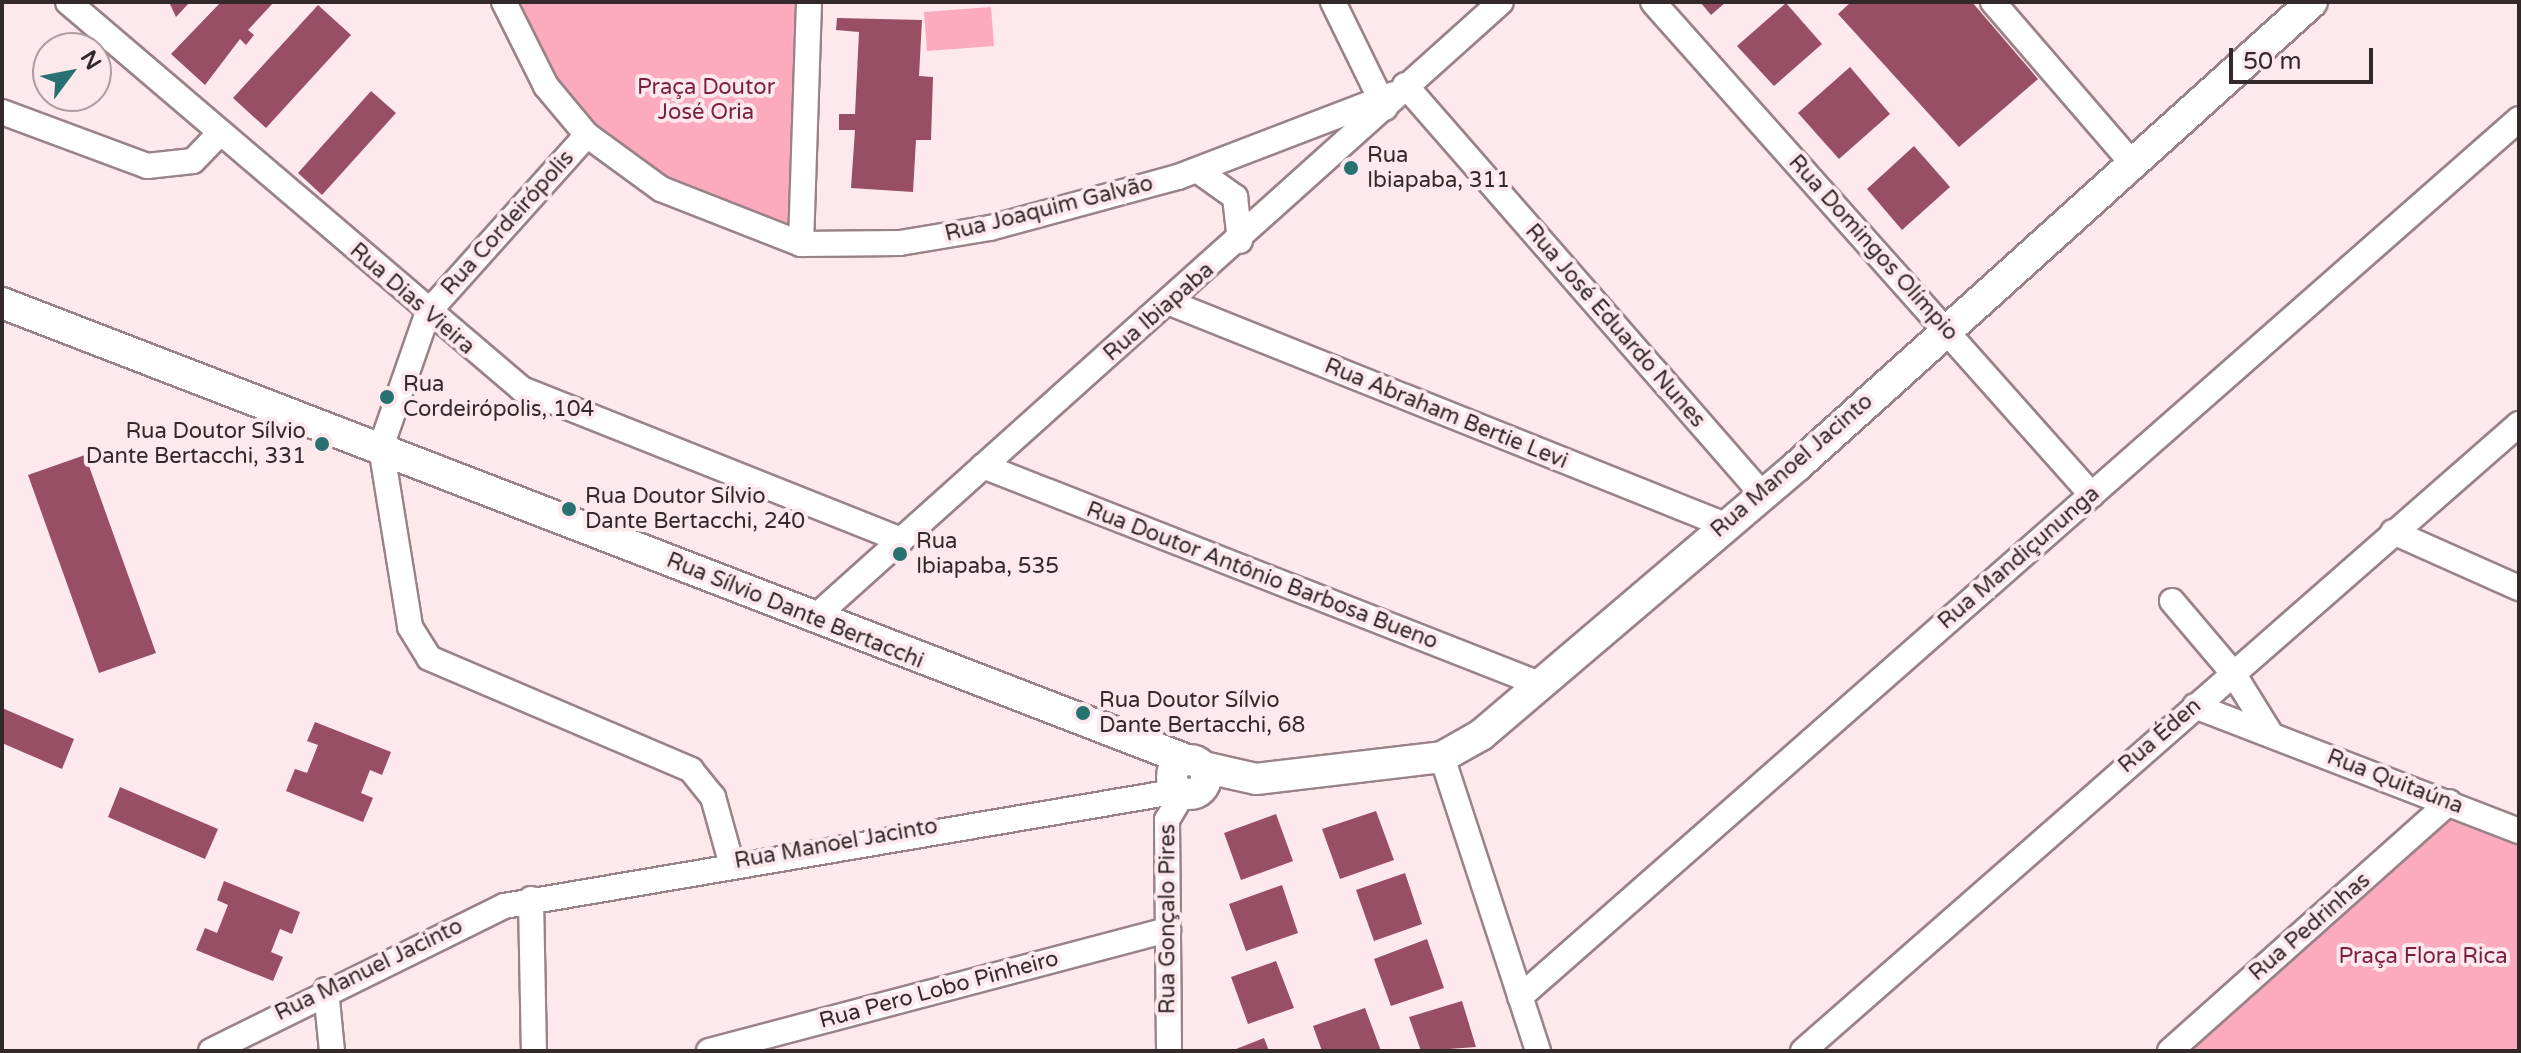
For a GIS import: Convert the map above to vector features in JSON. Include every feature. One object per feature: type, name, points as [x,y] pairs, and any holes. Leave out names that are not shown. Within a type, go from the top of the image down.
[{"type":"street","name":"Rua Dias Vieira","points":[[68,2],[491,367],[565,411],[901,540]]},
{"type":"street","name":"Rua Joaquim Galvão","points":[[504,2],[546,86],[587,135],[661,189],[801,244],[900,243],[990,228],[1197,170],[1391,97]]},
{"type":"street","points":[[801,244],[809,2]]},
{"type":"street","name":"Rua José Eduardo Nunes","points":[[1333,2],[1391,97],[1762,494]]},
{"type":"street","name":"Rua Ibiapaba","points":[[813,619],[1240,241],[1391,97],[1501,2]]},
{"type":"street","name":"Rua Domingos Olímpio","points":[[1653,2],[2092,495]]},
{"type":"street","points":[[1993,2],[2132,163]]},
{"type":"street","name":"Rua Manoel Jacinto","points":[[531,899],[1142,793],[1183,779],[1256,779],[1442,757],[1542,685],[1762,494],[2312,2]]},
{"type":"street","points":[[2,112],[147,166],[193,161],[219,134]]},
{"type":"street","name":"Rua Mandiçununga","points":[[1520,997],[2519,119]]},
{"type":"street","name":"Rua Cordeirópolis","points":[[381,447],[428,312],[587,135]]},
{"type":"street","points":[[1197,170],[1235,197],[1240,241]]},
{"type":"street","name":"Rua Abraham Bertie Levi","points":[[1168,302],[1725,525]]},
{"type":"street","name":"Rua Sílvio Dante Bertacchi","points":[[2,303],[381,447],[1139,747],[1183,779]]},
{"type":"street","name":"Rua Éden","points":[[1803,1051],[2519,424]]},
{"type":"street","points":[[381,447],[417,644],[429,658],[494,688],[691,770],[713,797],[731,862]]},
{"type":"street","name":"Rua Doutor Antônio Barbosa Bueno","points":[[983,466],[1542,685]]},
{"type":"street","points":[[2393,532],[2519,588]]},
{"type":"street","points":[[2172,601],[2233,673],[2271,733]]},
{"type":"street","name":"Rua Quitaúna","points":[[2195,706],[2519,831]]},
{"type":"street","points":[[1442,757],[1538,1051]]},
{"type":"street","name":"Rua Gonçalo Pires","points":[[1169,1051],[1167,820],[1183,779]]},
{"type":"street","name":"Rua Pedrinhas","points":[[2170,1051],[2449,802]]},
{"type":"street","points":[[531,899],[534,1051]]},
{"type":"street","name":"Rua Manuel Jacinto","points":[[211,1051],[326,990],[531,899]]},
{"type":"street","name":"Rua Pero Lobo Pinheiro","points":[[709,1051],[1168,930]]},
{"type":"street","points":[[326,990],[332,1051]]},
{"type":"green space","name":"Praça Doutor José Oria","points":[[508,2],[808,2],[801,242],[740,222],[589,134]]},
{"type":"green space","points":[[991,7],[994,46],[927,51],[924,12]]},
{"type":"green space","name":"Praça Flora Rica","points":[[2449,802],[2519,831],[2519,1051],[2170,1051],[2365,880],[2411,852]]},
{"type":"building","points":[[169,2],[190,2],[176,17]]},
{"type":"building","points":[[274,2],[248,30],[254,35],[246,45],[240,39],[205,85],[171,54],[220,3]]},
{"type":"building","points":[[1700,2],[1726,2],[1711,15]]},
{"type":"building","points":[[1851,2],[1972,2],[2038,79],[1959,147],[1838,14]]},
{"type":"building","points":[[1786,3],[1822,44],[1774,86],[1737,46]]},
{"type":"building","points":[[318,5],[351,35],[266,128],[233,98]]},
{"type":"building","points":[[837,18],[922,20],[919,76],[933,77],[931,140],[916,140],[913,192],[851,188],[855,130],[839,130],[839,114],[855,114],[859,32],[836,30]]},
{"type":"building","points":[[1850,67],[1890,114],[1839,159],[1798,113]]},
{"type":"building","points":[[371,91],[396,113],[322,195],[298,173]]},
{"type":"building","points":[[1914,146],[1950,187],[1902,230],[1867,189]]},
{"type":"building","points":[[85,455],[156,653],[99,673],[28,475]]},
{"type":"building","points":[[2,708],[74,739],[62,769],[2,743]]},
{"type":"building","points":[[315,722],[391,752],[382,775],[370,770],[361,793],[373,798],[363,822],[286,791],[295,769],[307,773],[318,745],[307,741]]},
{"type":"building","points":[[120,787],[218,829],[205,859],[108,817]]},
{"type":"building","points":[[1376,811],[1394,860],[1340,879],[1322,829]]},
{"type":"building","points":[[1276,814],[1293,861],[1241,880],[1224,833]]},
{"type":"building","points":[[1405,873],[1422,924],[1374,941],[1356,890]]},
{"type":"building","points":[[224,881],[300,912],[292,934],[280,929],[271,952],[283,957],[273,981],[196,950],[205,928],[217,933],[228,905],[217,900]]},
{"type":"building","points":[[1282,885],[1298,933],[1246,951],[1229,904]]},
{"type":"building","points":[[1427,939],[1444,988],[1391,1006],[1374,959]]},
{"type":"building","points":[[1276,961],[1294,1008],[1248,1024],[1231,977]]},
{"type":"building","points":[[1462,1001],[1476,1047],[1421,1051],[1409,1017]]},
{"type":"building","points":[[1365,1008],[1381,1051],[1322,1051],[1313,1026]]},
{"type":"building","points":[[1264,1038],[1269,1051],[1231,1051]]},
{"type":"place","name":"Rua Ibiapaba, 311","points":[[1351,168]]},
{"type":"place","name":"Rua Cordeirópolis, 104","points":[[387,397]]},
{"type":"place","name":"Rua Doutor Sílvio Dante Bertacchi, 331","points":[[322,444]]},
{"type":"place","name":"Rua Doutor Sílvio Dante Bertacchi, 240","points":[[569,509]]},
{"type":"place","name":"Rua Ibiapaba, 535","points":[[900,554]]},
{"type":"place","name":"Rua Doutor Sílvio Dante Bertacchi, 68","points":[[1083,713]]}]
